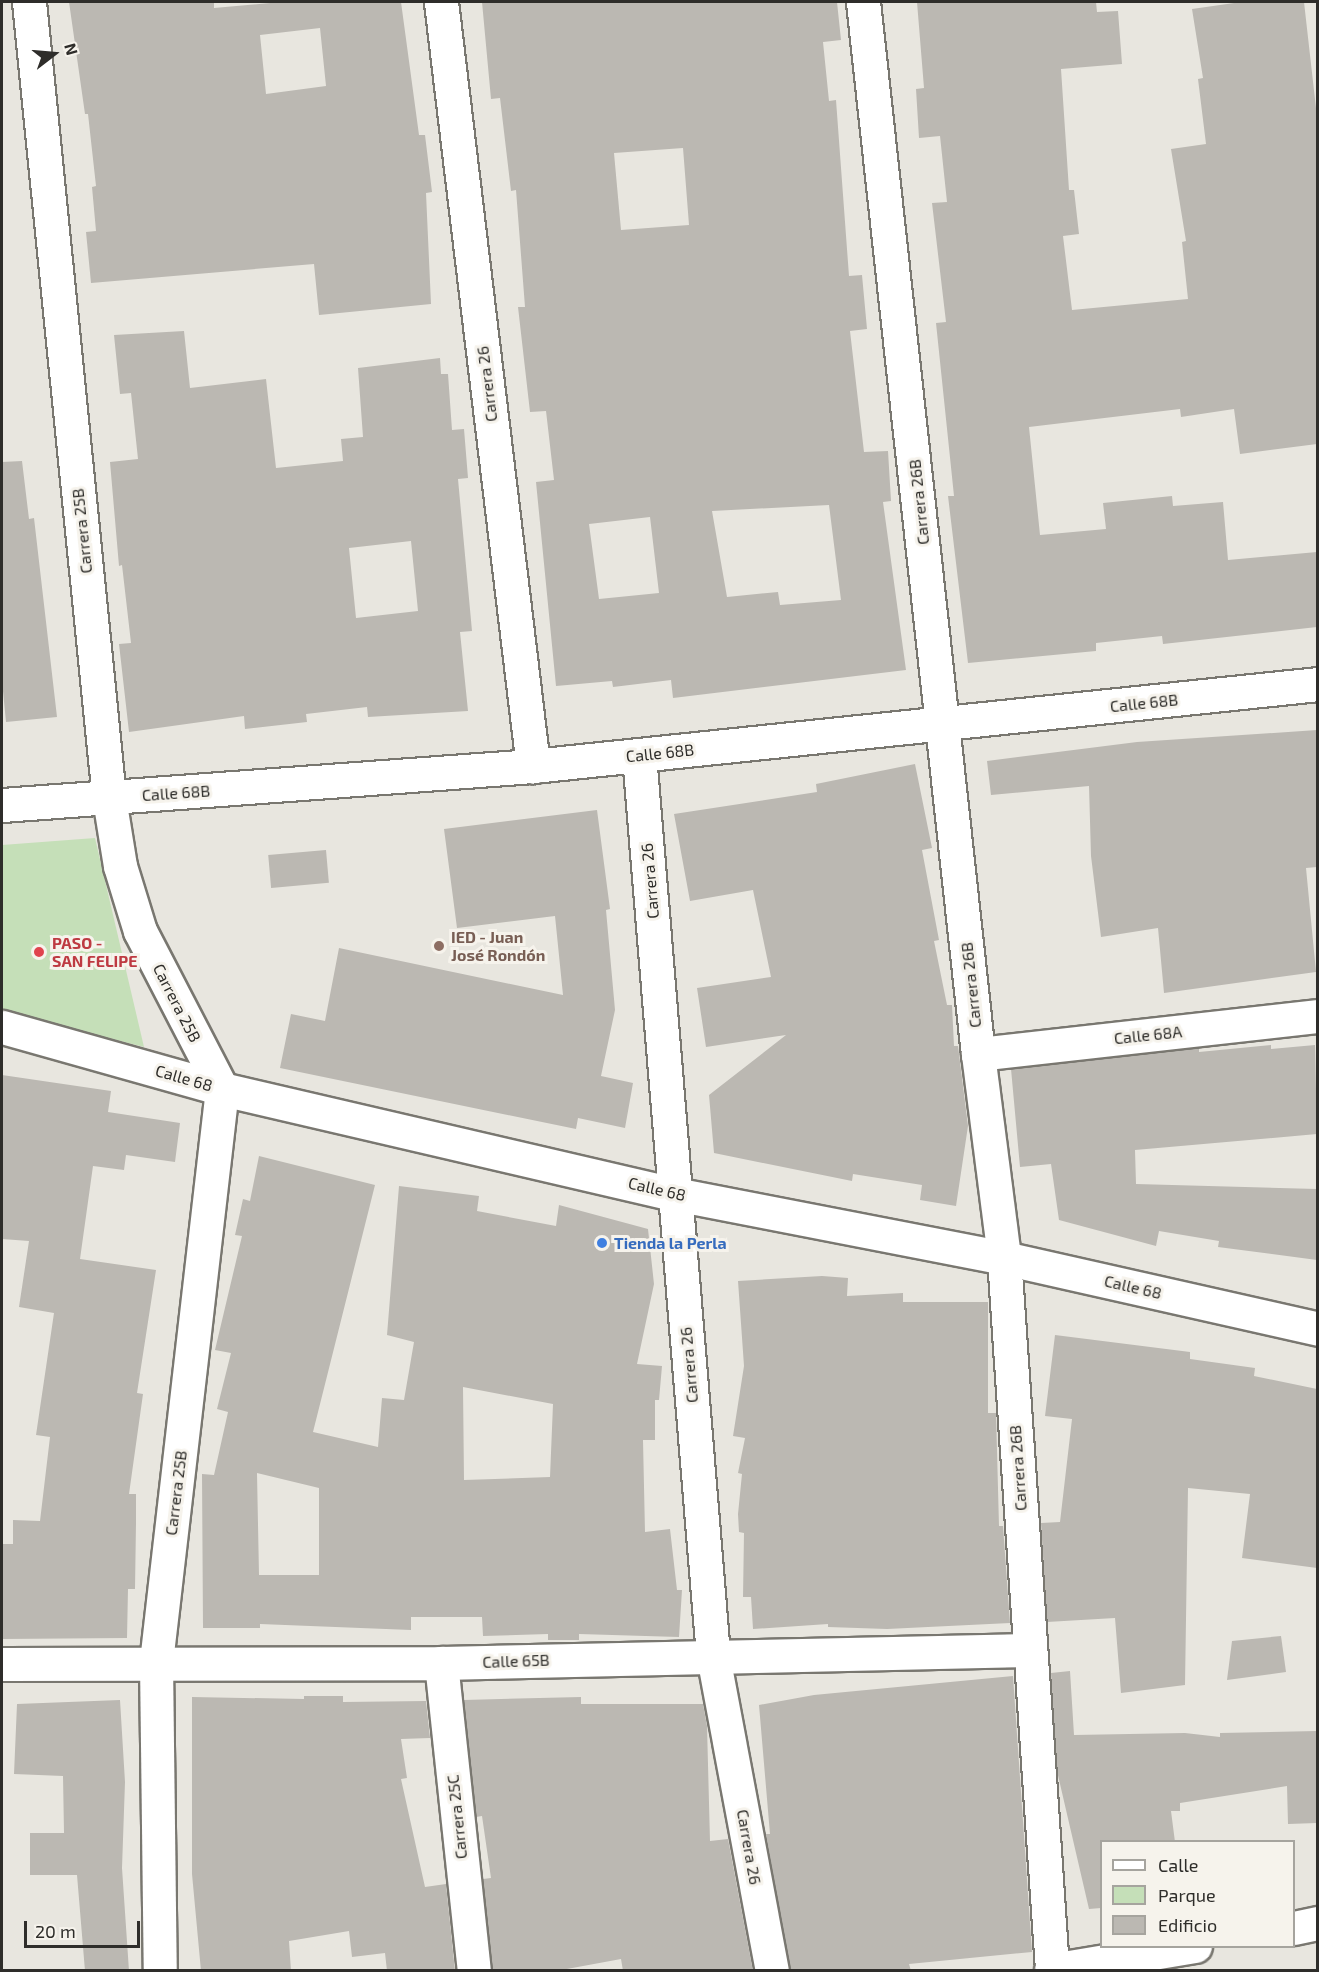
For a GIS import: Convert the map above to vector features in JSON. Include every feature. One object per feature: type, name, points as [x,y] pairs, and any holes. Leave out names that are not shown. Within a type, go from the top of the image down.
[{"type":"street","name":"Carrera 25B","points":[[29,2],[109,798],[120,866],[140,931],[222,1089],[156,1662],[160,1971]]},
{"type":"street","name":"Carrera 26","points":[[441,2],[533,766]]},
{"type":"street","name":"Carrera 26B","points":[[863,2],[944,723],[978,1053],[1004,1258],[1052,1970]]},
{"type":"street","name":"Calle 68B","points":[[2,805],[533,766],[1317,684]]},
{"type":"street","name":"Carrera 26","points":[[639,755],[713,1656],[772,1971]]},
{"type":"street","name":"Calle 68A","points":[[978,1053],[1317,1016]]},
{"type":"street","name":"Calle 68","points":[[2,1027],[222,1089],[675,1194],[1004,1258],[1317,1329]]},
{"type":"street","name":"Calle 65B","points":[[2,1664],[441,1663],[1030,1650]]},
{"type":"street","name":"Carrera 25C","points":[[441,1663],[474,1971]]},
{"type":"street","points":[[1295,1928],[1317,1923]]},
{"type":"street","points":[[1052,1970],[1176,1956]]},
{"type":"green space","points":[[95,838],[144,1047],[2,1011],[2,845]]},
{"type":"building","points":[[69,2],[214,2],[214,8],[281,2],[401,2],[419,135],[425,135],[432,192],[426,193],[431,304],[319,315],[314,264],[91,283],[86,232],[96,231],[92,187],[96,186],[88,114],[85,114]],"holes":[[[320,28],[326,86],[266,94],[260,35]]]},
{"type":"building","points":[[482,2],[837,2],[841,40],[823,42],[829,101],[836,100],[849,276],[862,275],[867,329],[850,331],[864,452],[888,451],[891,501],[883,502],[906,670],[673,698],[671,680],[613,687],[612,681],[556,686],[536,482],[554,480],[546,411],[530,412],[518,307],[525,307],[516,190],[511,191],[500,98],[491,99]],"holes":[[[683,148],[689,225],[621,230],[614,153]],[[829,505],[841,600],[780,605],[778,592],[727,597],[712,511]],[[650,517],[659,593],[599,599],[589,524]]]},
{"type":"building","points":[[917,2],[1096,2],[1097,12],[1118,11],[1122,64],[1061,69],[1069,190],[1074,190],[1079,234],[1063,236],[1072,310],[1188,299],[1182,242],[1186,241],[1171,149],[1206,144],[1198,79],[1203,78],[1192,9],[1241,2],[1304,2],[1317,117],[1317,444],[1240,454],[1234,409],[1181,417],[1180,409],[1029,427],[1040,535],[1106,529],[1103,503],[1172,496],[1173,506],[1223,502],[1228,560],[1317,552],[1317,627],[1163,644],[1162,636],[1096,643],[1096,651],[968,663],[948,496],[954,496],[936,323],[946,322],[932,203],[947,202],[940,136],[919,138],[916,89],[924,88]]},
{"type":"building","points":[[184,331],[190,388],[266,379],[276,468],[343,461],[341,439],[363,437],[358,368],[440,358],[441,374],[448,374],[452,430],[464,429],[468,478],[458,479],[472,631],[460,632],[468,711],[368,717],[367,707],[306,714],[307,722],[245,729],[244,716],[129,732],[119,644],[131,643],[122,565],[119,566],[110,462],[138,459],[131,393],[120,394],[114,335]],"holes":[[[411,541],[418,611],[356,618],[349,548]]]},
{"type":"building","points":[[22,461],[29,519],[34,518],[57,717],[6,722],[2,681],[2,462]]},
{"type":"building","points":[[1317,730],[1317,867],[1306,868],[1316,972],[1164,993],[1158,928],[1101,937],[1091,856],[1089,786],[991,795],[987,761],[1137,742]]},
{"type":"building","points":[[915,764],[932,848],[922,850],[939,940],[934,941],[947,1005],[952,1005],[954,1046],[958,1046],[968,1126],[956,1206],[920,1200],[922,1185],[853,1174],[852,1181],[714,1153],[709,1095],[786,1035],[706,1047],[697,988],[771,977],[753,890],[690,901],[674,814],[817,792],[816,784]]},
{"type":"building","points":[[597,810],[610,909],[606,910],[615,1010],[601,1076],[633,1083],[625,1128],[578,1118],[576,1129],[280,1068],[291,1014],[325,1021],[339,948],[563,995],[555,916],[457,928],[444,829]]},
{"type":"building","points":[[326,850],[329,883],[271,888],[268,855]]},
{"type":"building","points":[[1271,1045],[1271,1049],[1315,1045],[1317,1134],[1135,1150],[1136,1184],[1317,1189],[1317,1260],[1218,1247],[1219,1241],[1159,1231],[1156,1246],[1059,1220],[1051,1164],[1020,1167],[1011,1069],[1199,1048],[1199,1052]]},
{"type":"building","points":[[2,1075],[111,1091],[108,1112],[180,1123],[175,1162],[126,1155],[124,1170],[93,1166],[80,1259],[156,1270],[137,1393],[143,1394],[129,1494],[136,1494],[136,1523],[135,1589],[128,1589],[127,1638],[2,1639],[2,1544],[13,1544],[13,1520],[40,1521],[50,1437],[36,1435],[54,1313],[19,1307],[29,1241],[2,1239]]},
{"type":"building","points":[[259,1156],[375,1185],[313,1432],[378,1447],[382,1398],[404,1400],[414,1342],[387,1335],[399,1186],[479,1196],[477,1211],[556,1226],[559,1205],[648,1229],[654,1284],[637,1364],[662,1366],[659,1400],[655,1400],[655,1440],[643,1440],[645,1532],[670,1529],[677,1590],[682,1590],[679,1637],[579,1634],[579,1640],[548,1640],[548,1634],[483,1636],[482,1617],[411,1617],[411,1630],[260,1624],[260,1628],[203,1628],[202,1474],[214,1475],[228,1412],[217,1409],[231,1353],[215,1350],[242,1236],[235,1235],[243,1199],[250,1201]],"holes":[[[463,1387],[553,1404],[550,1477],[464,1480]],[[257,1473],[319,1488],[319,1575],[259,1575]]]},
{"type":"building","points":[[822,1276],[848,1278],[847,1296],[903,1293],[903,1302],[988,1302],[988,1413],[996,1413],[999,1526],[1003,1526],[1010,1623],[887,1629],[828,1627],[828,1624],[753,1629],[751,1597],[743,1597],[744,1533],[739,1532],[738,1514],[742,1474],[738,1473],[745,1438],[733,1436],[744,1366],[738,1281]]},
{"type":"building","points":[[1055,1335],[1190,1352],[1190,1359],[1255,1368],[1254,1376],[1317,1389],[1317,1568],[1242,1558],[1250,1494],[1188,1488],[1185,1685],[1121,1693],[1115,1618],[1047,1622],[1041,1523],[1060,1522],[1072,1419],[1045,1416]]},
{"type":"building","points":[[1281,1636],[1286,1672],[1227,1680],[1232,1641]]},
{"type":"building","points":[[1070,1671],[1074,1735],[1185,1733],[1220,1737],[1220,1733],[1317,1731],[1317,1823],[1288,1824],[1287,1786],[1180,1803],[1180,1811],[1171,1811],[1175,1840],[1100,1840],[1100,1908],[1089,1909],[1057,1771],[1051,1673]]},
{"type":"building","points":[[1013,1676],[1032,1952],[909,1964],[911,1971],[790,1971],[766,1834],[770,1834],[759,1705],[814,1695]]},
{"type":"building","points":[[304,1696],[343,1696],[343,1702],[426,1701],[430,1738],[401,1739],[407,1778],[401,1779],[425,1887],[446,1884],[455,1971],[387,1971],[385,1953],[352,1957],[349,1931],[289,1941],[291,1971],[201,1971],[192,1874],[192,1697],[304,1699]]},
{"type":"building","points":[[581,1697],[581,1704],[703,1704],[707,1726],[710,1841],[728,1839],[753,1971],[623,1971],[621,1959],[556,1971],[492,1971],[483,1879],[491,1878],[482,1816],[476,1817],[464,1700]]},
{"type":"building","points":[[120,1700],[125,1782],[122,1868],[129,1971],[85,1971],[77,1875],[30,1875],[30,1833],[64,1833],[63,1776],[14,1774],[17,1704]]},
{"type":"place","name":"IED - Juan José Rondón","points":[[439,946]]},
{"type":"place","name":"PASO - SAN FELIPE","points":[[39,952]]},
{"type":"place","name":"Tienda la Perla","points":[[602,1243]]}]
